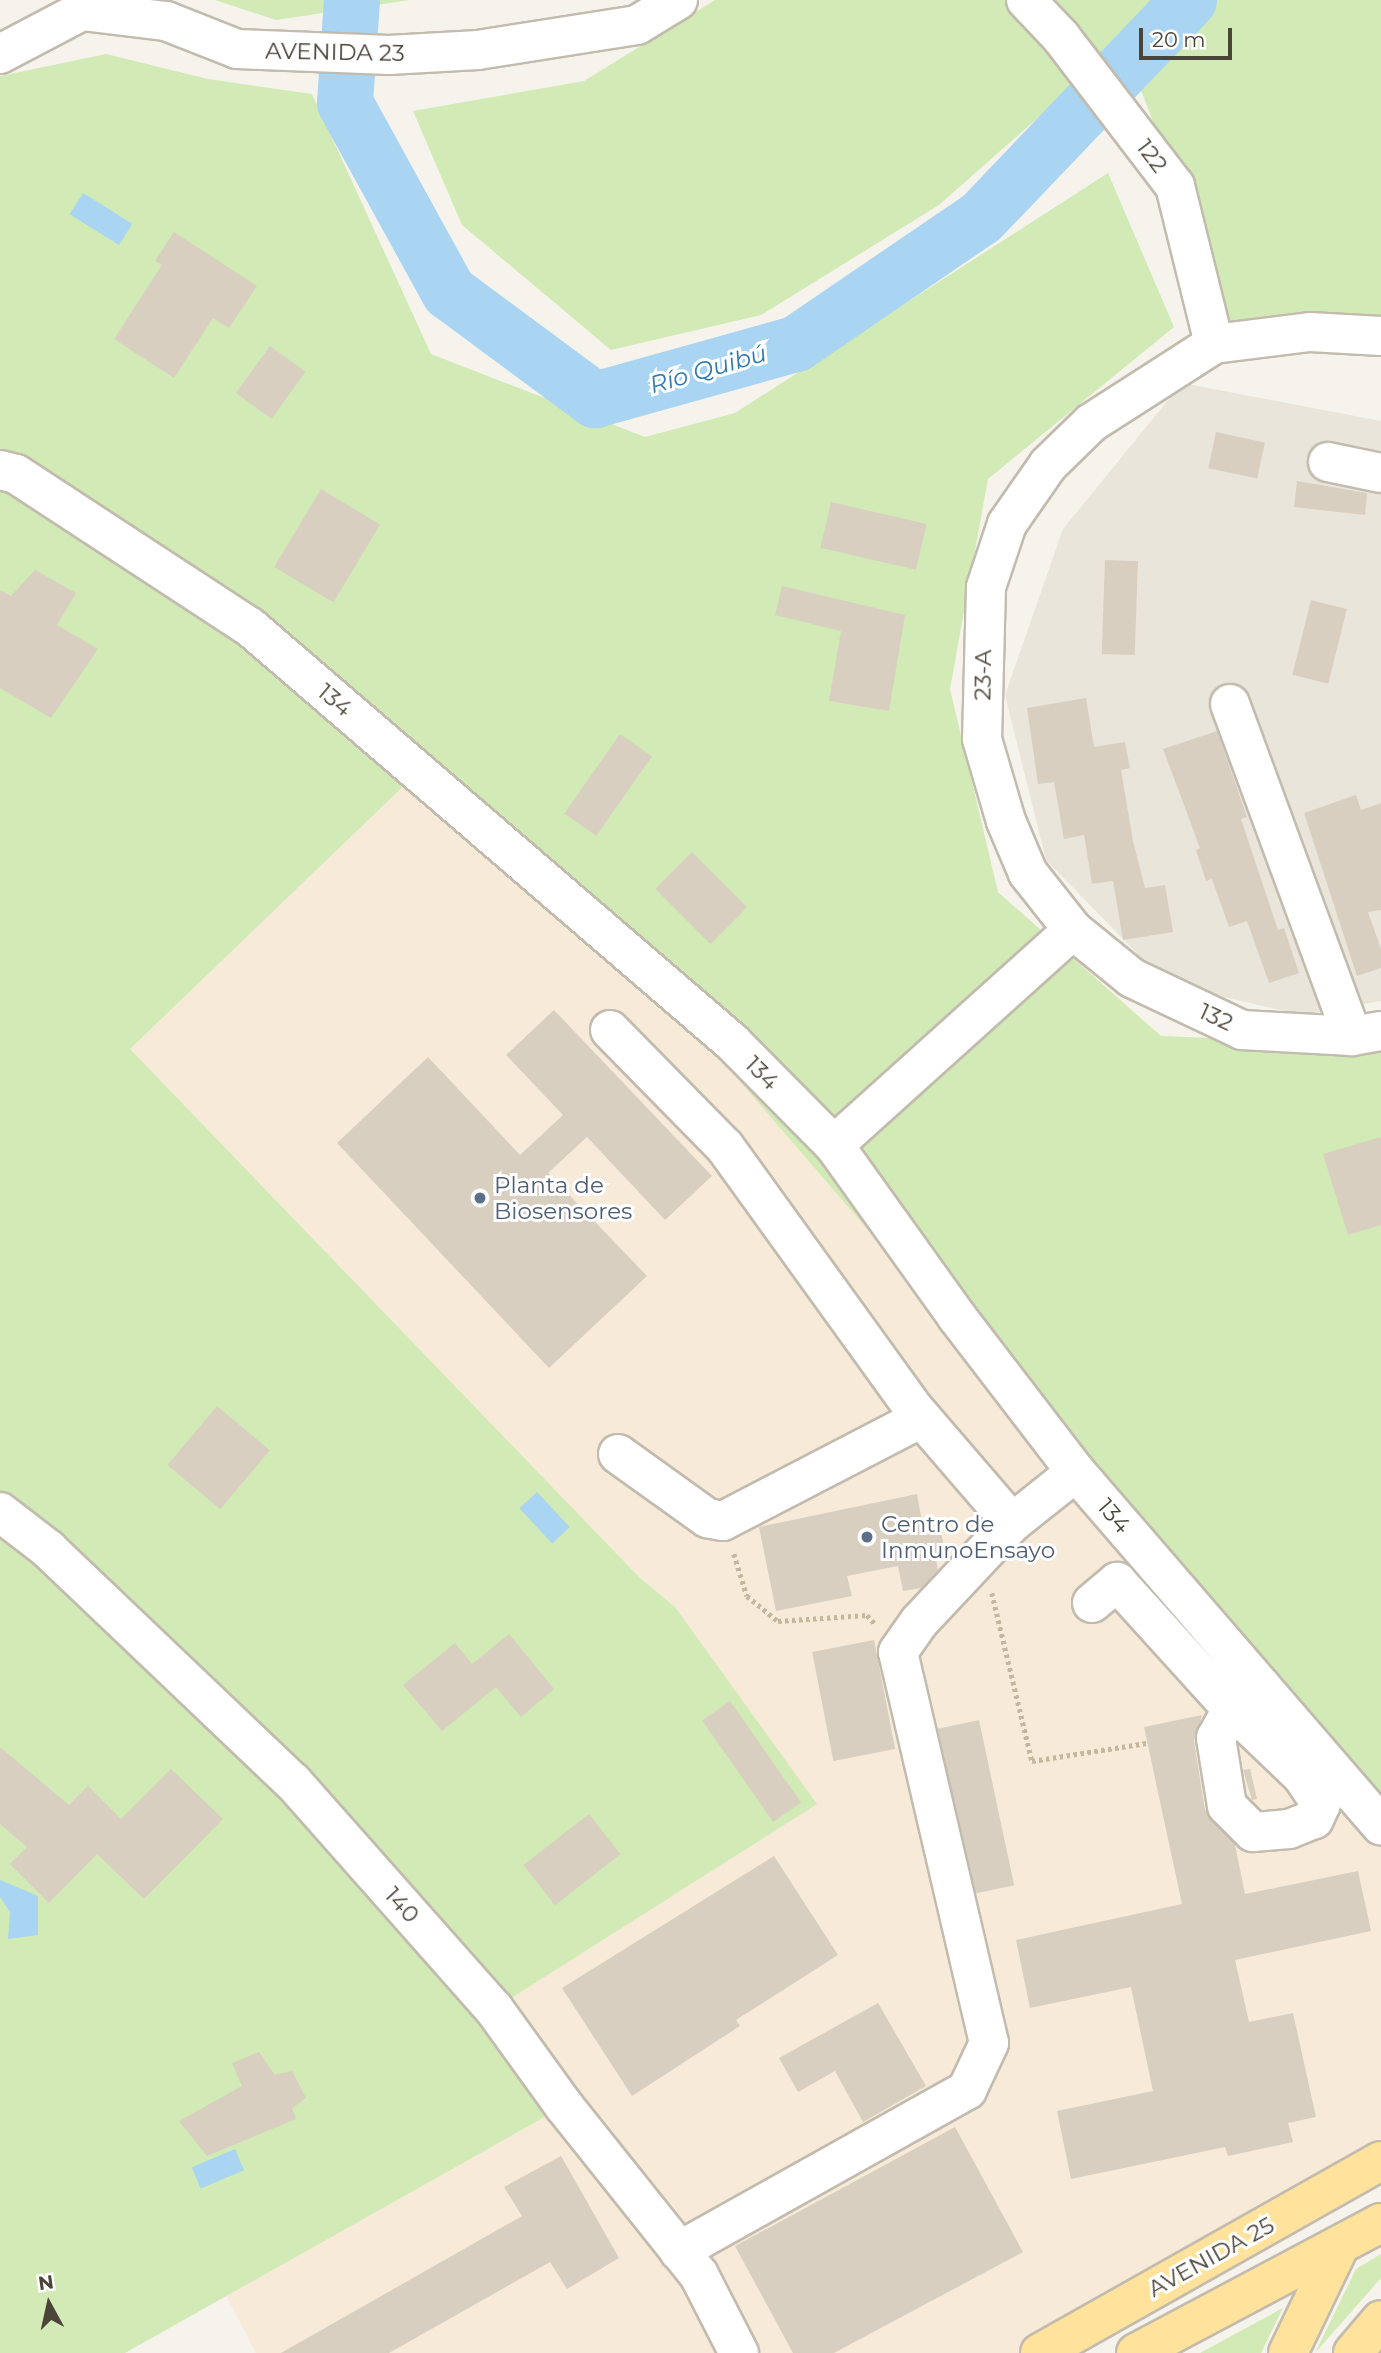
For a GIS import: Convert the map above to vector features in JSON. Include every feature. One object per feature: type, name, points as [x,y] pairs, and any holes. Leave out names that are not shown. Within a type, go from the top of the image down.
[{"type":"main road","name":"AVENIDA 25","points":[[1040,2353],[1381,2161]]},
{"type":"main road","points":[[1149,2349],[1381,2223]]},
{"type":"main road","points":[[1288,2353],[1340,2245]]},
{"type":"main road","points":[[1149,2349],[1204,2261]]},
{"type":"main road","points":[[1353,2353],[1381,2320]]},
{"type":"street","name":"AVENIDA 23","points":[[0,54],[82,10],[166,21],[237,49],[318,55],[389,55],[478,50],[637,25],[678,0]]},
{"type":"street","name":"122","points":[[1026,0],[1061,37],[1175,186],[1214,344]]},
{"type":"street","name":"23-A","points":[[1073,930],[1028,873],[1006,821],[982,739],[986,587],[1007,524],[1048,465],[1091,423],[1214,344],[1310,332],[1381,336]]},
{"type":"street","points":[[1328,462],[1381,473]]},
{"type":"street","name":"134","points":[[0,470],[16,474],[250,626],[732,1042],[834,1146],[957,1317],[1076,1472],[1381,1825]]},
{"type":"street","points":[[1230,704],[1367,1034]]},
{"type":"street","name":"132","points":[[1073,930],[1132,978],[1242,1030],[1367,1034]]},
{"type":"street","points":[[834,1146],[1073,930]]},
{"type":"street","points":[[610,1030],[725,1147],[922,1418],[1013,1523]]},
{"type":"street","points":[[618,1454],[715,1520],[723,1521],[922,1418]]},
{"type":"street","points":[[679,2251],[967,2090],[989,2043],[898,1652],[919,1622],[1013,1523],[1076,1472]]},
{"type":"street","name":"140","points":[[0,1512],[48,1549],[293,1782],[494,2009],[699,2275],[740,2353]]},
{"type":"street","points":[[1092,1603],[1117,1582],[1232,1709],[1261,1686]]},
{"type":"path","points":[[715,1520],[733,1551],[747,1596],[778,1622],[867,1615],[898,1652]]},
{"type":"path","points":[[982,1555],[1032,1761],[1147,1742]]},
{"type":"shaded area","points":[[1182,383],[1381,421],[1381,1001],[1302,1015],[1167,984],[1046,860],[1005,695],[1063,529]]},
{"type":"shaded area","name":"Centro de InmunoEnsayo","points":[[412,778],[731,1071],[1381,1825],[1381,2161],[1040,2353],[256,2353],[225,2293],[564,2106],[494,2009],[675,1607],[639,1577],[130,1049]]},
{"type":"green space","points":[[215,0],[409,0],[276,20]]},
{"type":"green space","points":[[715,0],[1171,0],[939,205],[761,315],[611,350],[462,225],[413,111],[584,81]]},
{"type":"green space","points":[[1197,0],[1381,0],[1381,316],[1230,322],[1139,85]]},
{"type":"green space","points":[[106,54],[208,79],[312,94],[431,354],[645,437],[735,413],[1108,173],[1174,327],[988,479],[950,689],[998,892],[1161,1036],[1381,1045],[1381,1825],[731,1071],[412,778],[130,1049],[639,1577],[675,1607],[817,1804],[494,2009],[564,2106],[125,2353],[0,2353],[0,76]]},
{"type":"green space","points":[[1381,2254],[1381,2278],[1315,2353],[1356,2269]]},
{"type":"green space","points":[[1283,2308],[1261,2353],[1200,2353]]},
{"type":"water","points":[[83,193],[132,224],[119,245],[70,214]]},
{"type":"water","points":[[537,1492],[570,1527],[552,1543],[519,1508]]},
{"type":"water","points":[[0,1880],[38,1896],[38,1935],[8,1939],[10,1912],[0,1897]]},
{"type":"water","points":[[235,2149],[244,2170],[201,2189],[192,2167]]},
{"type":"building","points":[[174,232],[257,286],[229,328],[213,318],[174,378],[114,339],[162,265],[155,261]]},
{"type":"building","points":[[270,346],[306,372],[272,419],[236,393]]},
{"type":"building","points":[[1216,432],[1265,442],[1257,479],[1208,468]]},
{"type":"building","points":[[1297,481],[1367,493],[1365,515],[1294,507]]},
{"type":"building","points":[[321,489],[380,525],[333,603],[274,567]]},
{"type":"building","points":[[831,502],[926,524],[916,570],[820,548]]},
{"type":"building","points":[[1105,560],[1138,561],[1135,655],[1102,654]]},
{"type":"building","points":[[35,570],[76,593],[57,625],[98,649],[51,718],[0,688],[0,590],[11,596]]},
{"type":"building","points":[[782,586],[905,615],[889,711],[829,701],[841,631],[775,615]]},
{"type":"building","points":[[1311,600],[1347,609],[1328,684],[1292,675]]},
{"type":"building","points":[[1086,698],[1094,747],[1125,742],[1130,768],[1121,770],[1133,841],[1145,888],[1165,885],[1173,932],[1123,940],[1113,881],[1092,884],[1084,835],[1064,839],[1054,782],[1038,784],[1027,708]]},
{"type":"building","points":[[1217,731],[1247,817],[1241,819],[1278,930],[1284,928],[1299,973],[1269,983],[1247,921],[1229,927],[1212,879],[1206,881],[1196,850],[1200,848],[1163,749]]},
{"type":"building","points":[[620,734],[652,756],[596,836],[564,813]]},
{"type":"building","points":[[1356,795],[1361,810],[1381,803],[1381,910],[1368,912],[1381,949],[1381,968],[1357,976],[1304,813]]},
{"type":"building","points":[[692,852],[747,907],[710,944],[655,889]]},
{"type":"building","name":"Planta de Biosensores","points":[[554,1010],[712,1176],[665,1220],[587,1137],[548,1173],[647,1276],[549,1368],[337,1143],[428,1057],[520,1155],[563,1115],[506,1055]]},
{"type":"building","points":[[1381,1137],[1381,1225],[1348,1235],[1323,1154]]},
{"type":"building","points":[[217,1406],[270,1450],[220,1509],[168,1465]]},
{"type":"building","points":[[917,1494],[923,1527],[939,1524],[945,1551],[935,1553],[938,1570],[921,1588],[903,1591],[898,1566],[847,1576],[852,1596],[776,1611],[759,1527]]},
{"type":"building","points":[[509,1634],[554,1689],[521,1717],[496,1687],[442,1731],[403,1685],[455,1643],[472,1664]]},
{"type":"building","points":[[874,1640],[895,1749],[833,1761],[812,1652]]},
{"type":"building","points":[[730,1701],[801,1803],[773,1822],[702,1721]]},
{"type":"building","points":[[1202,1715],[1194,1741],[1205,1810],[1235,1845],[1245,1894],[1358,1871],[1371,1931],[1235,1960],[1249,2022],[1293,2013],[1316,2117],[1288,2123],[1293,2142],[1228,2156],[1225,2147],[1071,2179],[1057,2111],[1153,2091],[1131,1987],[1030,2008],[1016,1940],[1182,1904],[1144,1727]]},
{"type":"building","points":[[979,1720],[1014,1885],[973,1894],[938,1729]]},
{"type":"building","points":[[0,1747],[69,1805],[88,1786],[121,1819],[171,1769],[223,1819],[144,1899],[97,1854],[49,1903],[10,1864],[27,1847],[0,1824]]},
{"type":"building","points":[[1250,1769],[1257,1799],[1252,1800],[1243,1770]]},
{"type":"building","points":[[589,1814],[620,1854],[555,1905],[524,1865]]},
{"type":"building","points":[[774,1856],[838,1955],[736,2020],[740,2026],[632,2096],[562,1988]]},
{"type":"building","points":[[878,2003],[926,2086],[863,2122],[835,2071],[798,2092],[779,2058]]},
{"type":"building","points":[[259,2052],[275,2075],[292,2071],[306,2098],[292,2108],[296,2119],[207,2156],[179,2121],[242,2086],[232,2063]]},
{"type":"building","points":[[955,2127],[1023,2252],[834,2353],[793,2353],[735,2246]]},
{"type":"building","points":[[561,2156],[619,2258],[567,2289],[550,2262],[389,2353],[281,2353],[522,2216],[504,2187]]},
{"type":"waterway","name":"Río Quibú","points":[[352,0],[345,103],[449,292],[595,400],[796,344],[981,218],[1189,0]]},
{"type":"place","name":"Planta de Biosensores","points":[[480,1198]]},
{"type":"place","name":"Centro de InmunoEnsayo","points":[[867,1537]]}]
